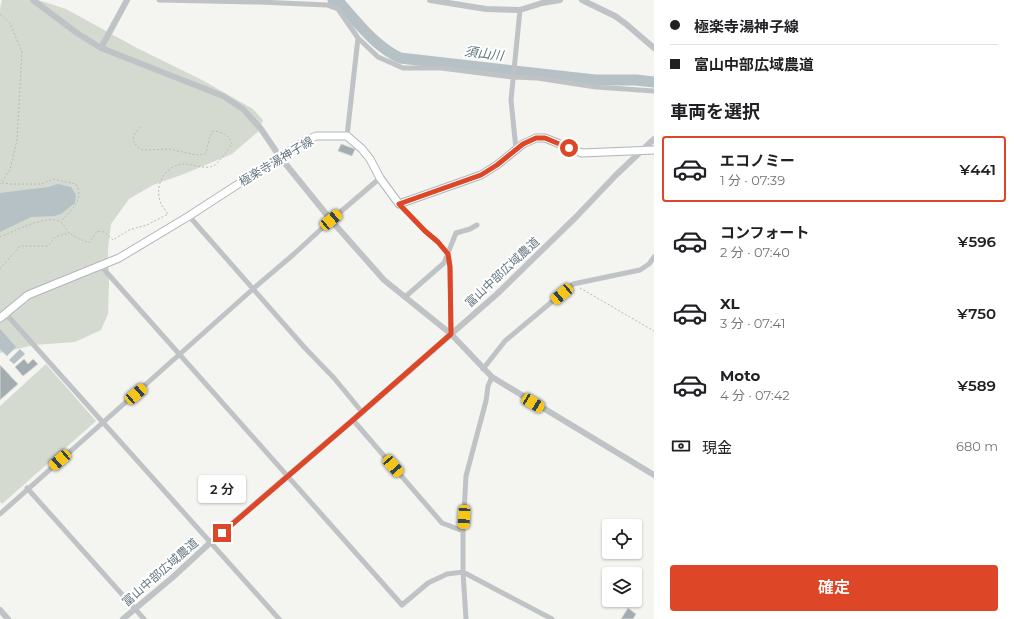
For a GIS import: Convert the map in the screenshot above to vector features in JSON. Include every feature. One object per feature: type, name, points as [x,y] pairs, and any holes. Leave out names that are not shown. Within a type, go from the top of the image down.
[{"type":"main road","name":"極楽寺湯神子線","points":[[3,316],[28,295],[119,258],[189,216],[303,142],[316,136],[347,136]]},
{"type":"main road","points":[[347,136],[362,149],[370,159],[380,178],[399,204],[481,175],[497,165],[523,144],[536,138],[545,138],[582,153],[654,150]]},
{"type":"street","points":[[33,0],[77,33],[101,48],[223,96],[243,109],[261,129],[280,157],[331,220],[384,280],[451,334],[483,369],[492,377],[654,475]]},
{"type":"street","points":[[101,48],[127,0]]},
{"type":"street","points":[[159,0],[327,5],[338,9],[358,38],[378,57],[403,68],[441,68],[513,77],[537,78],[596,87],[654,91]]},
{"type":"street","points":[[430,0],[486,9],[520,10],[542,3],[560,0]]},
{"type":"street","points":[[582,0],[615,16],[654,48]]},
{"type":"street","points":[[516,149],[511,100],[520,10]]},
{"type":"street","points":[[347,136],[358,38]]},
{"type":"street","name":"富山中部広域農道","points":[[123,619],[503,288],[654,139]]},
{"type":"street","points":[[0,513],[380,178]]},
{"type":"street","points":[[399,204],[438,242],[448,254],[450,267],[451,334]]},
{"type":"street","points":[[189,216],[334,378],[362,412]]},
{"type":"street","points":[[405,297],[444,262],[456,233],[470,229],[477,225]]},
{"type":"street","points":[[483,369],[505,340],[573,284],[640,270],[649,264],[654,257]]},
{"type":"street","points":[[101,266],[402,605],[428,583],[447,574],[463,572],[552,619]]},
{"type":"street","points":[[3,316],[103,422],[279,619]]},
{"type":"street","points":[[466,619],[463,572],[463,531],[466,476],[486,401],[488,386],[492,377]]},
{"type":"street","points":[[353,420],[442,523],[463,531]]},
{"type":"street","points":[[28,488],[144,619]]},
{"type":"street","points":[[0,610],[8,619]]},
{"type":"path","points":[[0,14],[10,23],[22,52],[17,140],[10,170],[1,183],[41,184],[53,179],[76,184],[80,191],[78,202],[61,222]]},
{"type":"path","points":[[0,237],[28,224],[54,220],[61,222],[69,232],[81,240],[89,243],[98,231],[105,232],[113,240],[129,230],[147,225],[168,214],[161,204],[159,189],[160,179],[174,166],[190,164],[205,167],[213,166],[228,150],[232,143],[229,136],[213,131],[210,135],[208,148],[205,154],[196,155],[169,149],[143,150],[137,147],[133,140],[141,125]]},
{"type":"path","points":[[0,269],[20,246],[48,246],[55,237],[69,232]]},
{"type":"path","points":[[573,284],[654,331]]},
{"type":"shaded area","points":[[2,0],[38,0],[66,9],[137,48],[202,80],[253,109],[263,120],[259,131],[232,154],[153,185],[129,199],[111,224],[108,249],[108,314],[101,330],[75,342],[34,345],[0,353],[0,9]]},
{"type":"shaded area","points":[[58,184],[71,187],[76,195],[75,203],[61,214],[54,216],[31,217],[0,232],[0,193],[48,187]]},
{"type":"shaded area","points":[[0,329],[16,347],[7,356],[0,349]]},
{"type":"shaded area","points":[[20,349],[25,354],[14,364],[9,360]]},
{"type":"shaded area","points":[[46,364],[96,421],[2,504],[0,502],[0,406]]},
{"type":"building","points":[[341,144],[355,149],[352,156],[338,151]]},
{"type":"building","points":[[24,359],[28,364],[33,359],[38,364],[23,376],[15,367]]},
{"type":"building","points":[[0,365],[18,384],[0,400]]},
{"type":"building","points":[[628,608],[636,614],[633,619],[621,619]]},
{"type":"waterway","name":"須山川","points":[[333,0],[339,2],[382,47],[400,58],[595,80],[636,80],[654,82]]},
{"type":"route","points":[[222,533],[451,334],[450,267],[448,254],[438,242],[399,204],[481,175],[497,165],[523,144],[536,138],[545,138],[569,148]]}]
